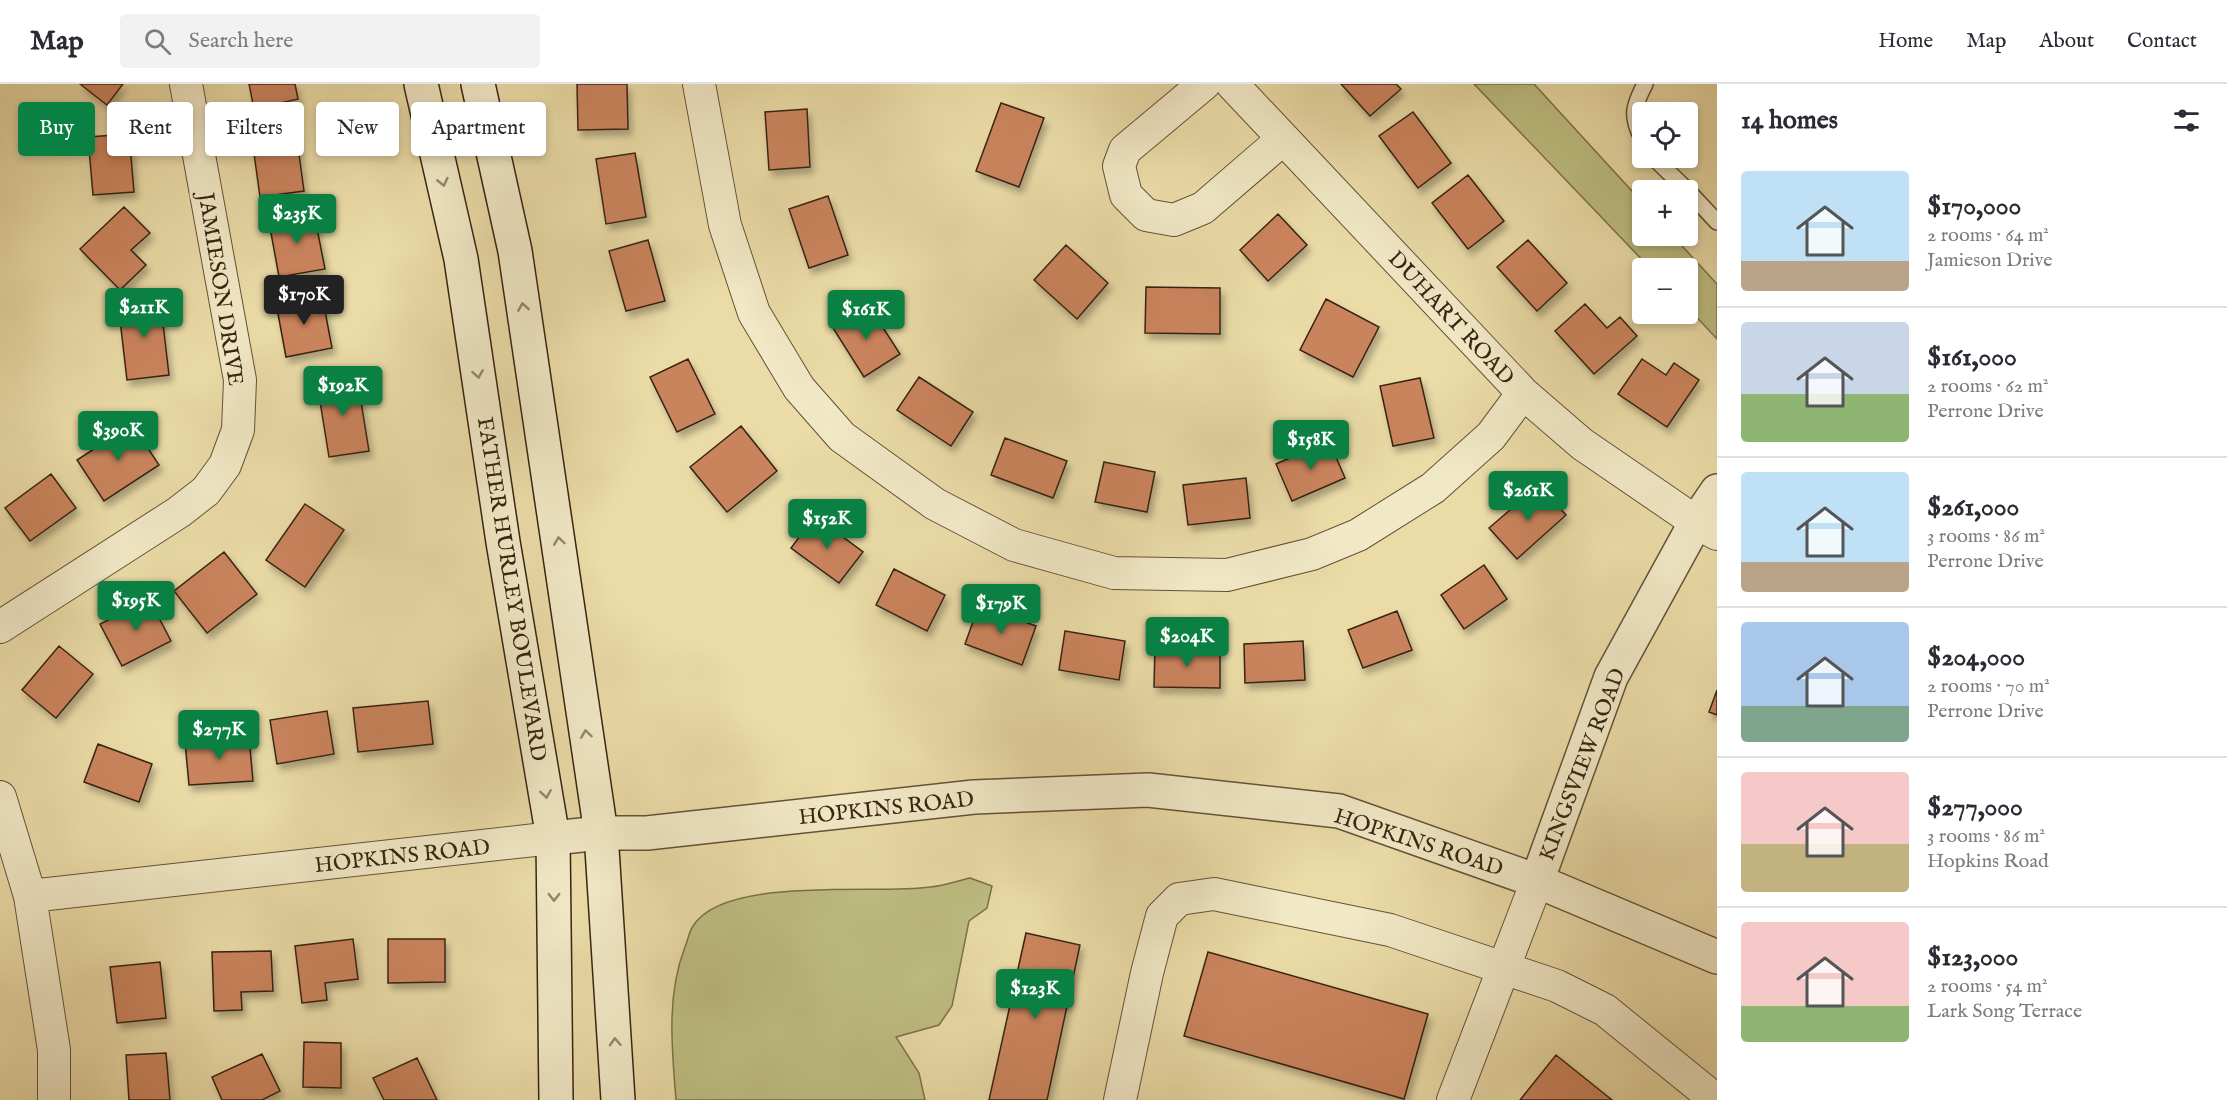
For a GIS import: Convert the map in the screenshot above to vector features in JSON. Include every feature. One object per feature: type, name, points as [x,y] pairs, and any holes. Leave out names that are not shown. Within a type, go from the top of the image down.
[{"type":"main road","name":"FATHER HURLEY BOULEVARD","points":[[421,84],[461,259],[503,542],[553,838],[556,1100]]},
{"type":"main road","points":[[478,84],[515,251],[601,833],[618,1100]]},
{"type":"main road","name":"KINGSVIEW ROAD","points":[[1537,881],[1611,677],[1706,528],[1717,491]]},
{"type":"main road","name":"HOPKINS ROAD","points":[[553,838],[601,833],[647,833],[974,797],[1148,790],[1339,812],[1537,881],[1717,957]]},
{"type":"street","name":"JAMIESON DRIVE","points":[[0,627],[179,512],[206,491],[225,465],[238,430],[240,381],[186,84]]},
{"type":"street","points":[[699,84],[724,225],[754,313],[799,388],[842,437],[935,504],[1014,545],[1114,573],[1227,575],[1312,554],[1358,535],[1433,488],[1491,436],[1523,393]]},
{"type":"street","points":[[1204,84],[1125,150],[1119,166],[1126,195],[1146,215],[1174,220],[1203,208],[1283,139]]},
{"type":"street","name":"DUHART ROAD","points":[[1232,84],[1523,393],[1582,444],[1706,528]]},
{"type":"street","points":[[0,797],[30,896],[54,1050],[54,1100]]},
{"type":"street","name":"HOPKINS ROAD","points":[[30,896],[553,838]]},
{"type":"street","points":[[1454,1100],[1537,881]]},
{"type":"street","points":[[1120,1100],[1147,973],[1162,916],[1179,899],[1214,894],[1390,930],[1557,986],[1605,1010],[1716,1100]]},
{"type":"lane","points":[[1636,102],[1645,84]]},
{"type":"lane","points":[[1664,168],[1676,180]]},
{"type":"lane","points":[[1698,202],[1717,222]]},
{"type":"green space","points":[[1474,84],[1534,84],[1632,191],[1632,246],[1682,246],[1693,258],[1640,258]]},
{"type":"green space","points":[[1698,263],[1717,284],[1717,339],[1698,319]]},
{"type":"green space","points":[[970,878],[992,886],[987,908],[969,921],[952,1006],[939,1025],[896,1037],[919,1073],[925,1100],[676,1100],[672,1023],[675,984],[692,928],[710,910],[736,900],[768,893],[803,890],[906,889],[940,886]]},
{"type":"building","points":[[80,84],[123,84],[107,102],[107,105]]},
{"type":"building","points":[[249,84],[295,84],[298,99],[285,102],[253,102]]},
{"type":"building","points":[[577,84],[627,84],[628,129],[578,130]]},
{"type":"building","points":[[1341,84],[1396,84],[1401,89],[1370,116]]},
{"type":"building","points":[[1001,103],[1044,118],[1019,187],[976,171]]},
{"type":"building","points":[[807,109],[810,167],[769,170],[765,112]]},
{"type":"building","points":[[1413,112],[1451,163],[1418,188],[1379,136]]},
{"type":"building","points":[[95,136],[107,136],[107,156],[131,156],[134,192],[93,195],[90,156],[95,156]]},
{"type":"building","points":[[635,153],[646,217],[606,224],[596,159]]},
{"type":"building","points":[[254,156],[299,156],[304,191],[260,197]]},
{"type":"building","points":[[1468,175],[1504,221],[1468,249],[1432,203]]},
{"type":"building","points":[[828,196],[848,255],[809,268],[789,209]]},
{"type":"building","points":[[124,207],[150,233],[131,250],[146,265],[120,290],[80,249]]},
{"type":"building","points":[[314,213],[325,269],[279,277],[269,222]]},
{"type":"building","points":[[1278,214],[1307,245],[1268,281],[1240,250]]},
{"type":"building","points":[[648,240],[665,301],[626,311],[609,251]]},
{"type":"building","points":[[1528,240],[1567,283],[1537,311],[1497,267]]},
{"type":"building","points":[[1066,245],[1108,283],[1077,319],[1034,280]]},
{"type":"building","points":[[1146,287],[1220,288],[1220,334],[1145,333]]},
{"type":"building","points":[[322,295],[332,348],[286,357],[276,303]]},
{"type":"building","points":[[160,298],[169,375],[127,380],[118,303]]},
{"type":"building","points":[[1326,299],[1379,327],[1353,377],[1300,350]]},
{"type":"building","points":[[1585,304],[1607,328],[1620,317],[1637,336],[1594,374],[1555,331]]},
{"type":"building","points":[[869,306],[900,354],[864,377],[833,328]]},
{"type":"building","points":[[688,359],[715,414],[677,432],[650,377]]},
{"type":"building","points":[[1642,359],[1666,375],[1674,363],[1699,380],[1667,427],[1618,394]]},
{"type":"building","points":[[357,377],[369,451],[329,457],[317,383]]},
{"type":"building","points":[[919,377],[973,412],[951,446],[897,410]]},
{"type":"building","points":[[1420,378],[1434,438],[1393,446],[1380,386]]},
{"type":"building","points":[[132,424],[159,465],[104,501],[77,460]]},
{"type":"building","points":[[741,426],[777,471],[727,512],[690,467]]},
{"type":"building","points":[[1005,438],[1067,461],[1053,498],[991,475]]},
{"type":"building","points":[[1329,441],[1345,478],[1292,501],[1276,464]]},
{"type":"building","points":[[1104,462],[1155,472],[1147,512],[1095,502]]},
{"type":"building","points":[[51,474],[76,508],[30,541],[5,508]]},
{"type":"building","points":[[1246,478],[1250,518],[1188,525],[1183,485]]},
{"type":"building","points":[[1539,485],[1566,515],[1517,559],[1489,528]]},
{"type":"building","points":[[305,504],[344,530],[305,587],[266,560]]},
{"type":"building","points":[[815,516],[863,552],[839,583],[791,548]]},
{"type":"building","points":[[224,552],[257,594],[207,633],[174,591]]},
{"type":"building","points":[[1484,565],[1507,599],[1464,629],[1441,595]]},
{"type":"building","points":[[894,569],[945,595],[927,631],[876,605]]},
{"type":"building","points":[[149,599],[171,641],[122,666],[100,624]]},
{"type":"building","points":[[979,605],[1036,626],[1022,665],[965,644]]},
{"type":"building","points":[[1397,611],[1412,650],[1363,668],[1348,630]]},
{"type":"building","points":[[1065,631],[1125,641],[1119,680],[1059,670]]},
{"type":"building","points":[[1303,641],[1305,680],[1245,683],[1244,644]]},
{"type":"building","points":[[59,646],[93,674],[56,718],[22,690]]},
{"type":"building","points":[[1155,647],[1220,649],[1220,688],[1154,687]]},
{"type":"building","points":[[1717,690],[1717,715],[1709,712]]},
{"type":"building","points":[[428,701],[433,744],[358,752],[353,708]]},
{"type":"building","points":[[327,711],[334,754],[277,764],[270,720]]},
{"type":"building","points":[[249,737],[253,781],[189,785],[185,742]]},
{"type":"building","points":[[98,744],[152,764],[139,802],[84,782]]},
{"type":"building","points":[[1026,933],[1080,945],[1047,1100],[989,1100]]},
{"type":"building","points":[[353,939],[358,979],[325,983],[327,1000],[302,1003],[295,946]]},
{"type":"building","points":[[388,939],[445,939],[445,982],[388,983]]},
{"type":"building","points":[[271,951],[273,991],[241,992],[242,1010],[214,1011],[212,952]]},
{"type":"building","points":[[1208,952],[1428,1014],[1404,1099],[1184,1036]]},
{"type":"building","points":[[160,962],[166,1018],[117,1023],[110,967]]},
{"type":"building","points":[[304,1042],[341,1043],[341,1088],[303,1087]]},
{"type":"building","points":[[166,1053],[170,1100],[129,1100],[126,1055]]},
{"type":"building","points":[[262,1054],[280,1091],[262,1100],[222,1100],[212,1077]]},
{"type":"building","points":[[1556,1055],[1612,1100],[1520,1100]]},
{"type":"building","points":[[417,1058],[437,1100],[384,1100],[373,1078]]}]
